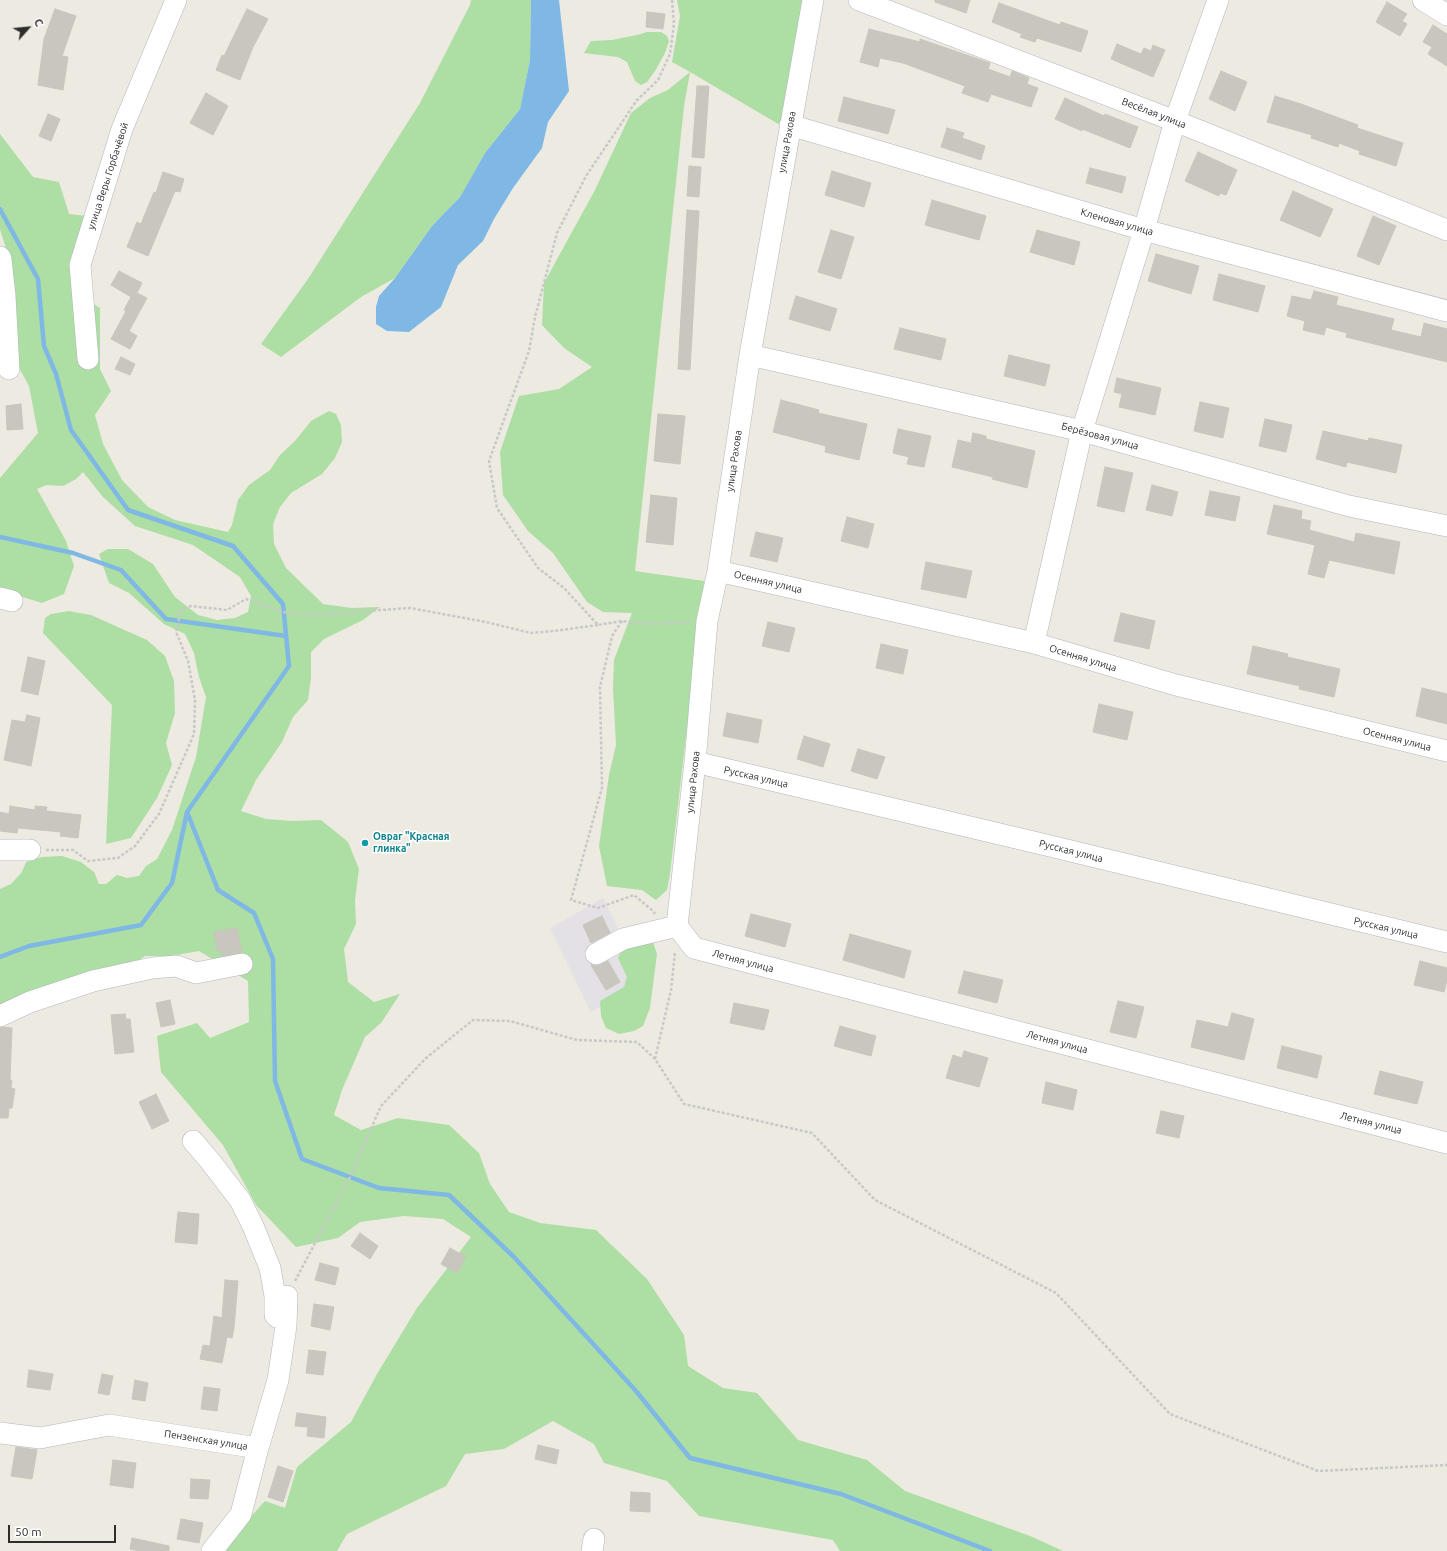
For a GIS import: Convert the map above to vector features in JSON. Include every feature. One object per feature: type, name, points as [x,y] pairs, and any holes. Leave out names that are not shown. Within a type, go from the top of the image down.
[{"type":"street","name":"улица Веры Горбачёвой","points":[[88,359],[80,265],[122,129],[176,0]]},
{"type":"street","name":"улица Рахова","points":[[670,928],[695,762],[707,621],[718,571],[750,355],[813,0]]},
{"type":"street","name":"Весёлая улица","points":[[859,0],[1175,121],[1447,230]]},
{"type":"street","points":[[1034,643],[1082,431],[1144,230],[1175,121],[1218,0]]},
{"type":"street","points":[[1423,0],[1447,15]]},
{"type":"street","name":"Кленовая улица","points":[[790,125],[1144,230],[1447,311]]},
{"type":"street","points":[[0,257],[2,259],[5,296],[9,369]]},
{"type":"street","name":"Берёзовая улица","points":[[750,355],[1082,431],[1349,506],[1447,526]]},
{"type":"street","name":"Осенняя улица","points":[[718,571],[1034,643],[1176,685],[1447,751]]},
{"type":"street","name":"Русская улица","points":[[695,762],[1447,942]]},
{"type":"street","points":[[0,850],[30,850]]},
{"type":"street","points":[[596,954],[623,939],[670,928]]},
{"type":"street","name":"Летняя улица","points":[[670,928],[694,948],[1447,1142]]},
{"type":"street","points":[[0,1016],[30,1002],[94,981],[152,968],[176,966],[196,973],[242,964]]},
{"type":"street","points":[[193,1142],[210,1161],[240,1200],[253,1226],[270,1268],[275,1296],[276,1315],[286,1326]]},
{"type":"street","name":"Пензенская улица","points":[[0,1433],[40,1438],[109,1425],[258,1448],[278,1380],[286,1326],[287,1296]]},
{"type":"street","points":[[212,1551],[242,1514],[258,1448]]},
{"type":"path","points":[[598,625],[564,588],[538,568],[497,508],[489,461],[529,351],[535,317],[557,233],[586,176],[637,100],[658,80],[670,54],[674,24],[672,0]]},
{"type":"path","points":[[30,850],[73,850],[88,861],[118,858],[135,846],[159,814],[194,734],[194,700],[188,661],[176,632],[181,610],[191,606],[227,610],[246,599],[284,612],[308,615],[410,608],[486,622],[531,633],[622,621],[648,624],[707,621]]},
{"type":"path","points":[[622,621],[612,636],[600,687],[602,788],[571,900],[598,908],[634,895],[670,928],[671,990],[655,1059]]},
{"type":"path","points":[[287,1296],[350,1177],[381,1106],[426,1058],[473,1020],[510,1021],[577,1040],[636,1042],[655,1059],[684,1104],[812,1133],[875,1200],[1056,1293],[1170,1414],[1318,1471],[1447,1465]]},
{"type":"shaded area","points":[[603,898],[644,981],[591,1012],[550,928]]},
{"type":"green space","points":[[471,0],[531,0],[530,60],[520,109],[485,153],[460,197],[432,226],[395,278],[361,297],[281,357],[261,344],[308,279],[420,103],[470,5]]},
{"type":"green space","points":[[677,0],[805,0],[780,125],[672,62],[680,16]]},
{"type":"green space","points":[[647,32],[661,32],[667,36],[669,41],[665,53],[655,71],[647,82],[641,85],[635,81],[627,62],[618,57],[584,53],[591,41],[612,40]]},
{"type":"green space","points":[[690,72],[684,106],[635,571],[704,581],[670,874],[667,890],[656,900],[642,890],[607,886],[599,846],[609,775],[616,745],[613,688],[614,660],[632,613],[603,612],[587,602],[553,553],[528,531],[503,495],[500,452],[519,396],[559,389],[592,367],[564,348],[542,325],[544,283],[595,190],[631,113],[650,98],[668,90]]},
{"type":"green space","points":[[0,134],[33,177],[59,182],[69,214],[87,216],[98,243],[89,272],[75,293],[100,308],[100,369],[111,391],[95,415],[103,444],[122,480],[148,507],[175,520],[228,532],[232,525],[238,500],[249,485],[270,470],[280,455],[295,441],[311,421],[329,411],[336,414],[341,425],[342,442],[335,458],[322,474],[291,493],[280,507],[273,524],[274,544],[286,568],[323,604],[352,608],[380,607],[363,620],[324,639],[311,652],[311,678],[308,700],[293,717],[282,742],[256,780],[241,811],[266,819],[292,821],[321,820],[348,842],[359,869],[355,900],[356,924],[344,949],[348,982],[374,1002],[400,994],[381,1023],[365,1037],[342,1090],[334,1115],[361,1130],[398,1118],[449,1125],[479,1153],[490,1184],[509,1212],[540,1223],[596,1230],[647,1279],[684,1335],[688,1366],[723,1388],[757,1393],[798,1440],[867,1460],[905,1491],[1030,1536],[1063,1551],[840,1551],[833,1540],[699,1516],[667,1481],[604,1463],[594,1444],[553,1421],[504,1449],[465,1454],[446,1486],[347,1534],[337,1551],[220,1551],[265,1501],[285,1508],[297,1467],[351,1422],[377,1374],[417,1308],[471,1237],[443,1219],[404,1216],[360,1222],[338,1238],[296,1247],[256,1205],[223,1145],[161,1072],[157,1036],[197,1023],[210,1038],[249,1022],[248,981],[199,951],[171,956],[145,956],[132,965],[0,1011],[0,889],[11,884],[22,872],[26,862],[42,857],[62,856],[81,862],[94,872],[99,884],[106,884],[117,875],[127,878],[139,876],[146,866],[157,859],[172,830],[196,757],[206,697],[199,677],[194,653],[185,634],[164,624],[129,593],[109,583],[99,554],[108,549],[128,549],[153,564],[175,597],[198,615],[217,620],[235,618],[248,612],[251,596],[240,577],[193,545],[135,526],[103,497],[83,472],[76,479],[63,486],[46,485],[37,489],[66,541],[74,566],[64,594],[42,603],[0,590],[0,478],[38,433],[29,386],[18,366],[11,265],[0,229]]},
{"type":"green space","points":[[69,611],[91,615],[147,640],[165,656],[174,681],[175,713],[166,743],[172,765],[157,798],[131,838],[106,844],[112,705],[43,633],[45,618],[51,614]]},
{"type":"green space","points":[[653,942],[657,954],[650,1008],[643,1026],[634,1031],[619,1034],[606,1028],[601,1016],[600,1001],[624,987],[627,977],[618,958],[621,951],[627,946]]},
{"type":"water","points":[[531,0],[559,0],[569,91],[548,122],[542,148],[513,188],[494,219],[483,241],[458,265],[441,307],[409,332],[387,331],[376,324],[376,307],[379,296],[395,278],[432,226],[460,197],[485,153],[520,109],[530,60]]},
{"type":"building","points":[[935,0],[970,0],[966,13],[935,2]]},
{"type":"building","points":[[1387,2],[1407,14],[1402,21],[1407,24],[1400,36],[1376,22]]},
{"type":"building","points":[[999,3],[1060,25],[1061,22],[1088,31],[1081,52],[1037,38],[1035,42],[1020,37],[1022,34],[992,22]]},
{"type":"building","points":[[55,9],[76,16],[62,56],[68,57],[63,90],[38,85],[44,39]]},
{"type":"building","points":[[247,9],[268,19],[253,47],[240,80],[216,70],[222,55],[224,56]]},
{"type":"building","points":[[647,12],[665,14],[663,29],[646,27]]},
{"type":"building","points":[[1433,25],[1447,34],[1447,66],[1428,54],[1432,47],[1423,42]]},
{"type":"building","points":[[869,29],[920,42],[920,39],[990,63],[988,69],[1010,77],[1012,71],[1029,78],[1027,84],[1038,88],[1031,107],[991,94],[988,102],[962,93],[965,86],[903,63],[880,58],[878,67],[860,62]]},
{"type":"building","points":[[1117,44],[1141,54],[1144,48],[1151,51],[1153,45],[1165,50],[1153,77],[1111,59]]},
{"type":"building","points":[[1221,71],[1247,82],[1235,111],[1209,99]]},
{"type":"building","points":[[697,86],[709,86],[704,158],[692,157]]},
{"type":"building","points":[[206,93],[228,106],[213,135],[190,123]]},
{"type":"building","points":[[1275,96],[1358,125],[1357,128],[1403,143],[1396,166],[1359,154],[1360,151],[1339,143],[1338,147],[1311,138],[1312,135],[1267,122]]},
{"type":"building","points":[[844,97],[895,110],[888,134],[838,121]]},
{"type":"building","points":[[1065,98],[1104,116],[1105,114],[1138,127],[1130,148],[1082,129],[1082,131],[1055,119]]},
{"type":"building","points":[[48,114],[60,119],[51,141],[39,136]]},
{"type":"building","points":[[947,128],[964,133],[962,138],[985,146],[981,160],[941,147]]},
{"type":"building","points":[[1198,152],[1237,170],[1226,195],[1220,193],[1219,196],[1185,181]]},
{"type":"building","points":[[689,166],[701,167],[699,197],[687,196]]},
{"type":"building","points":[[1090,168],[1126,177],[1122,193],[1086,183]]},
{"type":"building","points":[[832,171],[871,183],[864,207],[825,195]]},
{"type":"building","points":[[163,172],[184,179],[180,192],[175,191],[148,256],[127,247],[137,222],[141,224],[154,192],[156,193]]},
{"type":"building","points":[[1293,191],[1333,209],[1320,237],[1280,220]]},
{"type":"building","points":[[932,200],[986,216],[979,240],[925,225]]},
{"type":"building","points":[[687,210],[699,211],[690,370],[678,369]]},
{"type":"building","points":[[1373,216],[1396,226],[1379,265],[1357,256]]},
{"type":"building","points":[[831,230],[854,237],[841,279],[818,272]]},
{"type":"building","points":[[1037,230],[1080,242],[1074,265],[1030,252]]},
{"type":"building","points":[[1156,254],[1199,266],[1191,294],[1148,281]]},
{"type":"building","points":[[119,271],[142,283],[137,293],[147,298],[129,331],[137,336],[130,349],[111,339],[126,311],[124,310],[131,297],[111,285]]},
{"type":"building","points":[[1219,274],[1265,286],[1258,312],[1213,300]]},
{"type":"building","points":[[1314,291],[1338,297],[1336,305],[1394,319],[1391,330],[1421,337],[1424,323],[1447,329],[1447,362],[1346,337],[1347,333],[1326,327],[1324,335],[1303,330],[1305,321],[1287,316],[1292,296],[1311,300]]},
{"type":"building","points":[[796,296],[837,309],[830,331],[789,319]]},
{"type":"building","points":[[900,328],[946,339],[941,360],[894,349]]},
{"type":"building","points":[[1009,355],[1050,365],[1045,386],[1004,376]]},
{"type":"building","points":[[121,357],[135,364],[130,375],[115,369]]},
{"type":"building","points":[[1117,378],[1161,388],[1155,415],[1119,407],[1122,394],[1114,392]]},
{"type":"building","points":[[781,400],[819,410],[818,413],[867,424],[859,460],[825,452],[826,446],[773,432]]},
{"type":"building","points":[[1200,402],[1229,408],[1223,438],[1194,431]]},
{"type":"building","points":[[21,404],[23,429],[7,430],[6,406]]},
{"type":"building","points":[[658,414],[685,416],[680,464],[654,461]]},
{"type":"building","points":[[1265,419],[1292,425],[1286,452],[1259,446]]},
{"type":"building","points":[[898,429],[931,436],[924,467],[907,464],[909,457],[893,453]]},
{"type":"building","points":[[1323,431],[1368,441],[1369,438],[1402,445],[1396,473],[1347,462],[1346,467],[1316,459]]},
{"type":"building","points":[[973,433],[986,436],[986,439],[1035,451],[1027,488],[992,479],[993,477],[952,467],[958,440],[971,443]]},
{"type":"building","points":[[1105,467],[1133,473],[1124,512],[1097,506]]},
{"type":"building","points":[[1152,485],[1178,492],[1172,516],[1146,510]]},
{"type":"building","points":[[1210,491],[1240,497],[1235,521],[1205,515]]},
{"type":"building","points":[[651,495],[677,498],[673,545],[646,542]]},
{"type":"building","points":[[1274,505],[1302,511],[1301,519],[1311,521],[1309,530],[1354,542],[1356,533],[1400,542],[1394,574],[1329,560],[1324,578],[1308,574],[1315,545],[1267,534]]},
{"type":"building","points":[[847,517],[874,524],[868,548],[841,541]]},
{"type":"building","points":[[756,532],[783,538],[777,562],[750,556]]},
{"type":"building","points":[[926,562],[972,571],[966,598],[921,589]]},
{"type":"building","points":[[1121,613],[1155,621],[1149,649],[1114,641]]},
{"type":"building","points":[[768,622],[795,628],[789,652],[762,646]]},
{"type":"building","points":[[881,644],[908,650],[903,674],[876,668]]},
{"type":"building","points":[[1253,646],[1288,654],[1287,657],[1340,669],[1334,697],[1299,689],[1300,686],[1247,674]]},
{"type":"building","points":[[28,657],[45,661],[38,695],[21,691]]},
{"type":"building","points":[[1422,688],[1447,694],[1447,724],[1416,716]]},
{"type":"building","points":[[1099,704],[1133,712],[1127,740],[1093,732]]},
{"type":"building","points":[[727,713],[762,720],[758,743],[723,736]]},
{"type":"building","points":[[27,715],[40,718],[31,766],[4,760],[12,720],[25,722]]},
{"type":"building","points":[[804,736],[830,744],[823,767],[797,759]]},
{"type":"building","points":[[858,749],[885,757],[877,779],[851,771]]},
{"type":"building","points":[[10,806],[35,810],[35,806],[47,807],[46,811],[81,815],[78,838],[60,836],[61,832],[18,828],[17,833],[0,831],[0,812],[9,814]]},
{"type":"building","points":[[751,914],[791,924],[785,947],[745,936]]},
{"type":"building","points":[[602,916],[610,933],[591,943],[583,925]]},
{"type":"building","points":[[237,928],[242,952],[222,956],[221,950],[217,951],[214,932]]},
{"type":"building","points":[[850,934],[911,951],[904,978],[843,960]]},
{"type":"building","points":[[608,961],[620,982],[606,990],[591,965],[596,966]]},
{"type":"building","points":[[1420,961],[1447,968],[1447,980],[1444,992],[1414,985]]},
{"type":"building","points":[[964,971],[1003,980],[997,1003],[958,993]]},
{"type":"building","points":[[170,1000],[175,1024],[161,1027],[156,1003]]},
{"type":"building","points":[[1118,1001],[1144,1007],[1136,1038],[1110,1032]]},
{"type":"building","points":[[734,1003],[769,1010],[764,1030],[730,1023]]},
{"type":"building","points":[[1232,1013],[1254,1019],[1244,1060],[1191,1047],[1197,1020],[1228,1027]]},
{"type":"building","points":[[125,1014],[126,1019],[130,1019],[134,1052],[115,1054],[111,1015]]},
{"type":"building","points":[[840,1026],[876,1036],[871,1056],[834,1046]]},
{"type":"building","points":[[0,1028],[12,1028],[10,1080],[12,1081],[11,1088],[15,1089],[12,1108],[9,1108],[8,1118],[0,1118]]},
{"type":"building","points":[[1282,1046],[1322,1056],[1317,1078],[1277,1068]]},
{"type":"building","points":[[964,1051],[988,1058],[979,1087],[946,1078],[953,1055],[962,1058]]},
{"type":"building","points":[[1380,1071],[1423,1082],[1417,1104],[1374,1094]]},
{"type":"building","points":[[1046,1082],[1077,1090],[1073,1110],[1042,1103]]},
{"type":"building","points":[[156,1094],[169,1121],[152,1129],[139,1102]]},
{"type":"building","points":[[1161,1111],[1184,1116],[1179,1138],[1156,1133]]},
{"type":"building","points":[[178,1212],[199,1214],[197,1244],[175,1242]]},
{"type":"building","points":[[360,1233],[378,1246],[370,1259],[351,1246]]},
{"type":"building","points":[[450,1248],[466,1257],[457,1273],[441,1264]]},
{"type":"building","points":[[320,1263],[339,1268],[335,1285],[315,1280]]},
{"type":"building","points":[[225,1280],[238,1281],[234,1328],[232,1338],[227,1337],[222,1363],[200,1359],[203,1345],[210,1346],[214,1316],[222,1318]]},
{"type":"building","points":[[314,1304],[334,1307],[330,1330],[311,1326]]},
{"type":"building","points":[[309,1350],[326,1352],[323,1375],[306,1373]]},
{"type":"building","points":[[29,1370],[53,1374],[50,1390],[27,1387]]},
{"type":"building","points":[[102,1374],[113,1376],[109,1395],[98,1393]]},
{"type":"building","points":[[135,1380],[148,1383],[145,1401],[132,1399]]},
{"type":"building","points":[[204,1387],[220,1389],[217,1411],[201,1409]]},
{"type":"building","points":[[297,1413],[326,1417],[324,1438],[307,1436],[308,1427],[295,1426]]},
{"type":"building","points":[[538,1445],[559,1450],[556,1464],[535,1459]]},
{"type":"building","points":[[16,1447],[37,1450],[32,1479],[11,1476]]},
{"type":"building","points":[[113,1460],[136,1463],[133,1488],[110,1485]]},
{"type":"building","points":[[278,1466],[293,1471],[283,1502],[268,1497]]},
{"type":"building","points":[[191,1479],[210,1480],[208,1499],[190,1498]]},
{"type":"building","points":[[631,1492],[650,1493],[650,1512],[630,1511]]},
{"type":"building","points":[[181,1519],[203,1523],[199,1543],[177,1539]]},
{"type":"building","points":[[132,1538],[169,1546],[169,1551],[140,1551],[130,1549]]},
{"type":"waterway","points":[[0,209],[38,279],[44,346],[56,374],[71,430],[128,510],[233,546],[283,604],[289,666],[187,812],[218,890],[254,913],[273,959],[275,1081],[302,1159],[379,1188],[449,1195],[514,1257],[636,1391],[690,1458],[841,1494],[990,1551]]},
{"type":"waterway","points":[[0,537],[73,553],[121,570],[166,619],[286,636]]},
{"type":"waterway","points":[[0,957],[29,946],[141,925],[172,883],[187,812]]},
{"type":"place","name":"Овраг \"Красная глинка\"","points":[[365,843]]}]
